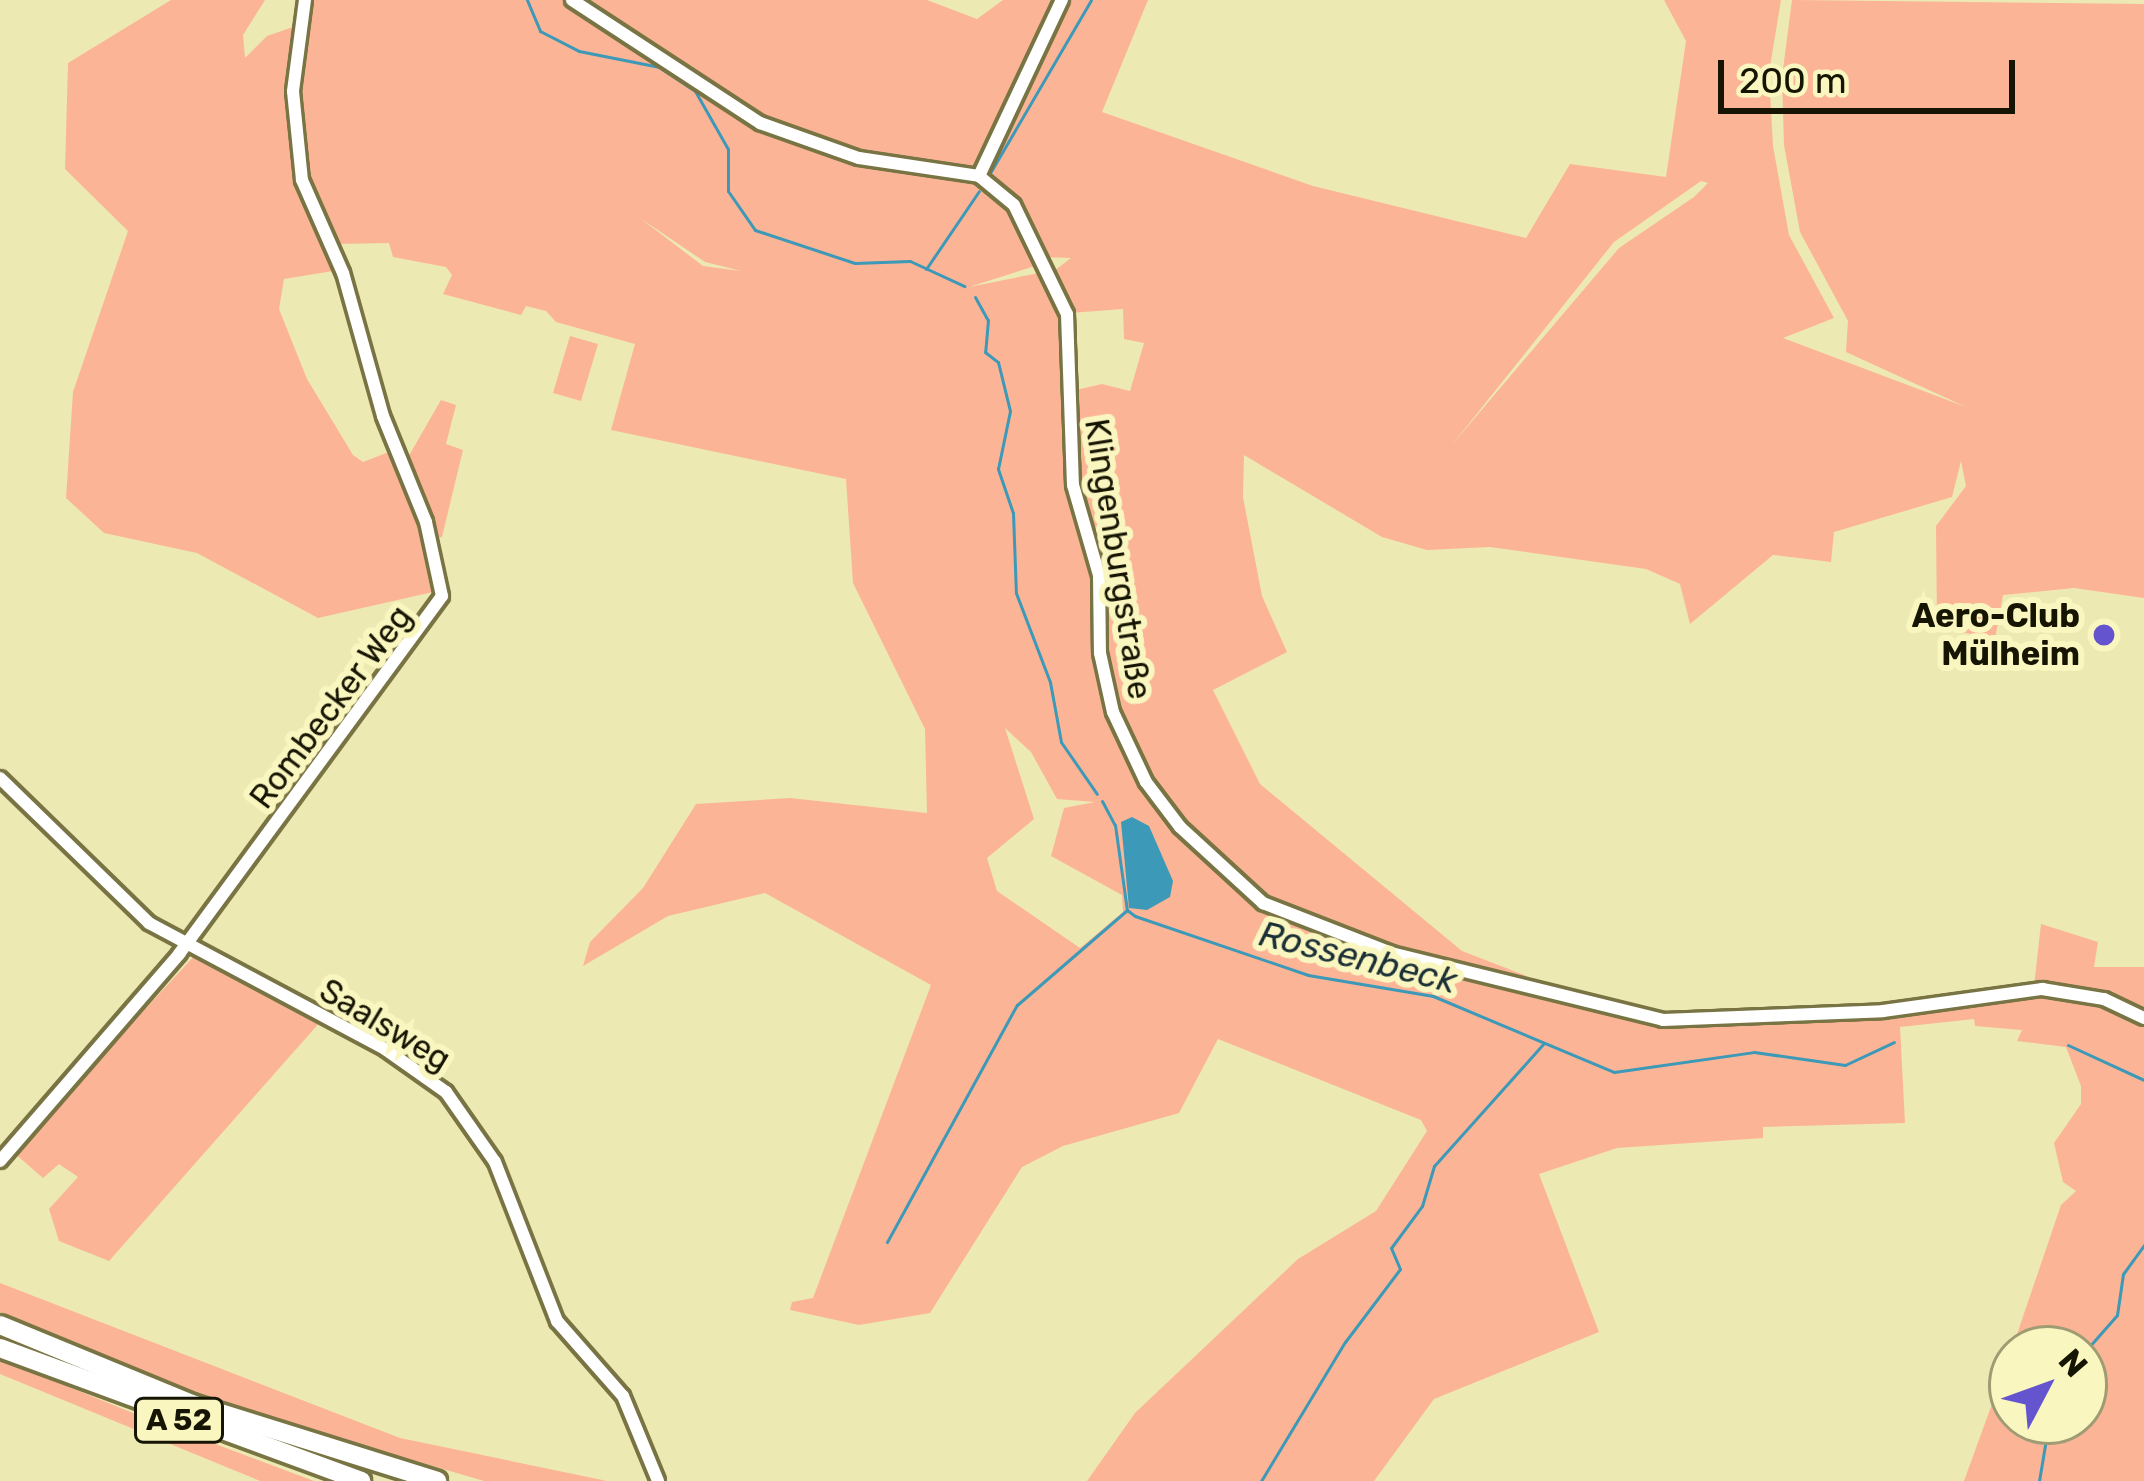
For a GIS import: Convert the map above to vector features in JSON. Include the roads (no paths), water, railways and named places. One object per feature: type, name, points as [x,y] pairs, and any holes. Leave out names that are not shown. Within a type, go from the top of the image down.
[{"type":"highway","name":"A 52","points":[[0,1324],[192,1404],[437,1481]]},
{"type":"highway","name":"A 52","points":[[0,1348],[361,1481]]},
{"type":"street","name":"Rombecker Weg","points":[[0,1161],[186,945],[442,596],[426,522],[383,416],[343,273],[302,180],[293,91],[305,0]]},
{"type":"street","points":[[572,0],[760,123],[860,158],[979,176],[1062,0]]},
{"type":"street","name":"Klingenburgstraße","points":[[979,176],[1015,205],[1067,314],[1073,485],[1099,575],[1100,653],[1113,712],[1146,782],[1180,827],[1263,903],[1391,953],[1663,1020],[1882,1011],[2042,989],[2104,999],[2144,1018]]},
{"type":"street","name":"Saalsweg","points":[[0,778],[126,905],[186,945],[426,1072],[466,1114],[513,1201],[556,1321],[623,1396],[658,1481]]},
{"type":"water","points":[[1132,817],[1149,826],[1173,881],[1170,897],[1147,910],[1129,908],[1121,822]]},
{"type":"waterway","name":"Rossenbeck","points":[[527,0],[540,31],[579,51],[659,67],[695,91],[728,149],[728,191],[755,230],[855,263],[910,261],[964,286]]},
{"type":"waterway","points":[[990,173],[1091,0]]},
{"type":"waterway","points":[[926,269],[979,191]]},
{"type":"waterway","name":"Rossenbeck","points":[[975,297],[988,320],[985,352],[998,362],[1010,411],[998,469],[1013,513],[1016,593],[1050,682],[1061,742],[1097,794]]},
{"type":"waterway","name":"Rossenbeck","points":[[1102,801],[1115,825],[1127,910],[1135,916],[1308,975],[1433,996],[1614,1072],[1754,1052],[1845,1065],[1894,1042]]},
{"type":"waterway","points":[[887,1242],[1017,1005],[1127,910]]},
{"type":"waterway","points":[[1261,1481],[1345,1342],[1400,1269],[1391,1248],[1422,1206],[1434,1166],[1543,1044]]},
{"type":"waterway","name":"Rossenbeck","points":[[2068,1045],[2144,1080]]},
{"type":"waterway","points":[[2108,1325],[2117,1315],[2123,1274],[2144,1245]]},
{"type":"waterway","points":[[2039,1481],[2045,1445]]},
{"type":"place","name":"Aero-Club Mülheim","points":[[2104,635]]}]
